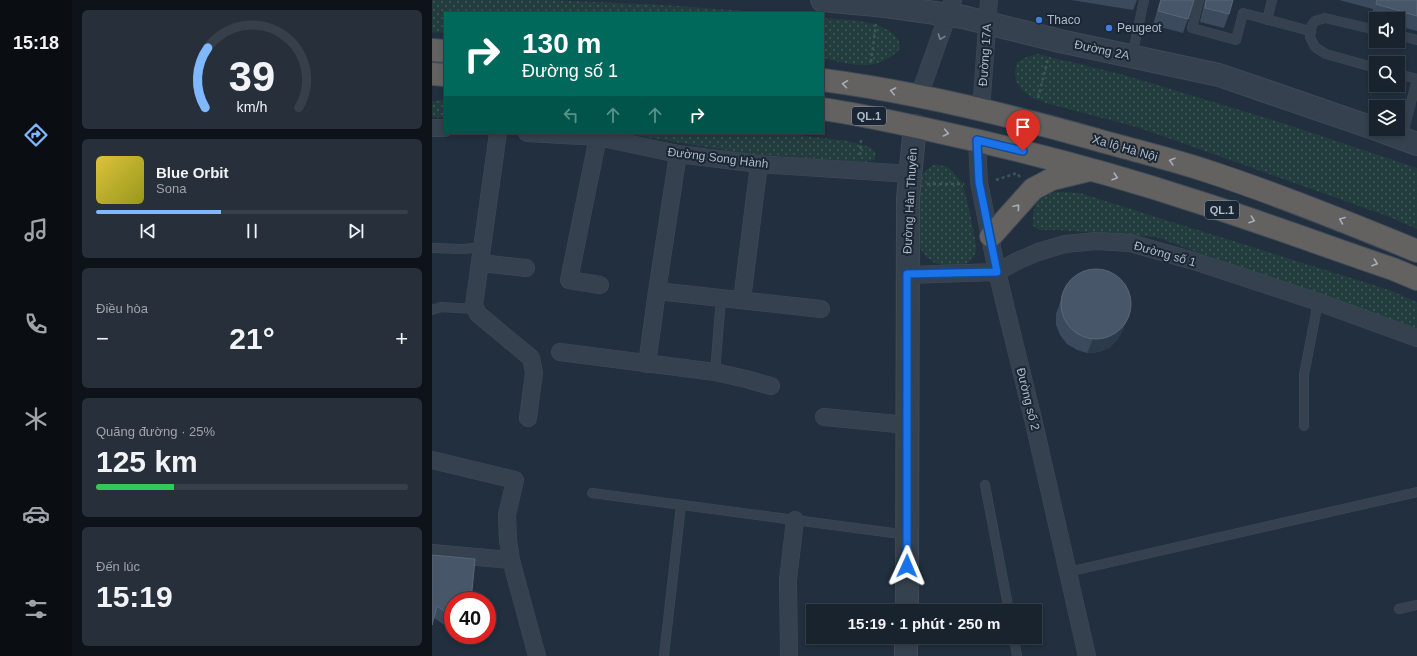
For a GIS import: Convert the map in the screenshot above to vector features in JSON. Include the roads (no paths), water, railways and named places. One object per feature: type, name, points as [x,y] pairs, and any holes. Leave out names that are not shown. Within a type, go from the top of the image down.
[{"type":"highway","points":[[432,50],[444,51]]},
{"type":"highway","points":[[432,74],[444,75]]},
{"type":"highway","name":"Xa lộ Hà Nội","points":[[824,80],[919,96],[981,110],[1050,127],[1209,172],[1304,205],[1417,251]]},
{"type":"highway","points":[[915,126],[919,96]]},
{"type":"highway","name":"QL.1","points":[[824,109],[863,115],[977,140],[1091,170],[1199,202],[1393,269],[1417,279]]},
{"type":"highway","points":[[977,140],[981,110]]},
{"type":"highway","points":[[991,236],[1033,190],[1052,179],[1091,170]]},
{"type":"street","name":"Đường 2A","points":[[822,0],[886,6],[951,8],[988,23],[1060,41],[1228,78],[1369,127]]},
{"type":"street","name":"Đường 17A","points":[[981,110],[989,0]]},
{"type":"street","points":[[919,96],[951,8]]},
{"type":"street","name":"Đường Hàn Thuyên","points":[[906,604],[908,535],[908,198],[916,179],[915,126]]},
{"type":"street","points":[[432,128],[444,128]]},
{"type":"street","points":[[498,134],[475,309],[478,314],[531,358],[534,373],[528,418]]},
{"type":"street","name":"Đường Song Hành","points":[[545,134],[598,137],[678,154],[759,164],[916,179]]},
{"type":"street","name":"Đường 2A","points":[[1395,136],[1409,141]]},
{"type":"street","points":[[598,137],[569,280],[600,285]]},
{"type":"street","name":"Đường số 2","points":[[977,140],[979,182],[997,272],[1088,656]]},
{"type":"street","points":[[647,364],[678,154]]},
{"type":"street","points":[[742,300],[759,164]]},
{"type":"street","name":"Đường số 1","points":[[907,274],[997,272],[1038,252],[1065,244],[1096,241],[1130,243],[1194,261],[1318,302],[1417,338]]},
{"type":"street","points":[[482,255],[526,268]]},
{"type":"street","points":[[657,291],[821,309]]},
{"type":"street","points":[[560,352],[714,372],[771,386]]},
{"type":"street","points":[[824,417],[907,425]]},
{"type":"street","points":[[432,460],[515,480],[507,515],[508,540],[511,560],[537,656]]},
{"type":"street","points":[[788,656],[788,580],[795,520]]},
{"type":"street","points":[[432,553],[511,560]]},
{"type":"street","points":[[906,644],[906,656]]},
{"type":"lane","points":[[1132,56],[1144,0]]},
{"type":"lane","points":[[1200,0],[1192,28],[1236,40],[1243,13],[1310,31]]},
{"type":"lane","points":[[1267,20],[1272,0]]},
{"type":"lane","points":[[1369,28],[1324,18],[1315,21],[1310,31],[1312,43],[1320,51],[1369,66]]},
{"type":"lane","points":[[1405,37],[1417,40]]},
{"type":"lane","points":[[1405,76],[1417,79],[1409,141]]},
{"type":"lane","points":[[432,248],[463,249],[482,255]]},
{"type":"lane","points":[[714,372],[721,298]]},
{"type":"lane","points":[[1304,426],[1304,375],[1318,302]]},
{"type":"lane","points":[[432,310],[441,307],[475,309]]},
{"type":"lane","points":[[984,485],[1008,604]]},
{"type":"lane","points":[[1068,572],[1417,492]]},
{"type":"lane","points":[[592,494],[908,535]]},
{"type":"lane","points":[[664,656],[681,505]]},
{"type":"lane","points":[[1399,609],[1417,605]]},
{"type":"lane","points":[[1015,644],[1017,656]]},
{"type":"place","name":"Thaco","points":[[1039,20]]},
{"type":"place","name":"Peugeot","points":[[1109,28]]}]
